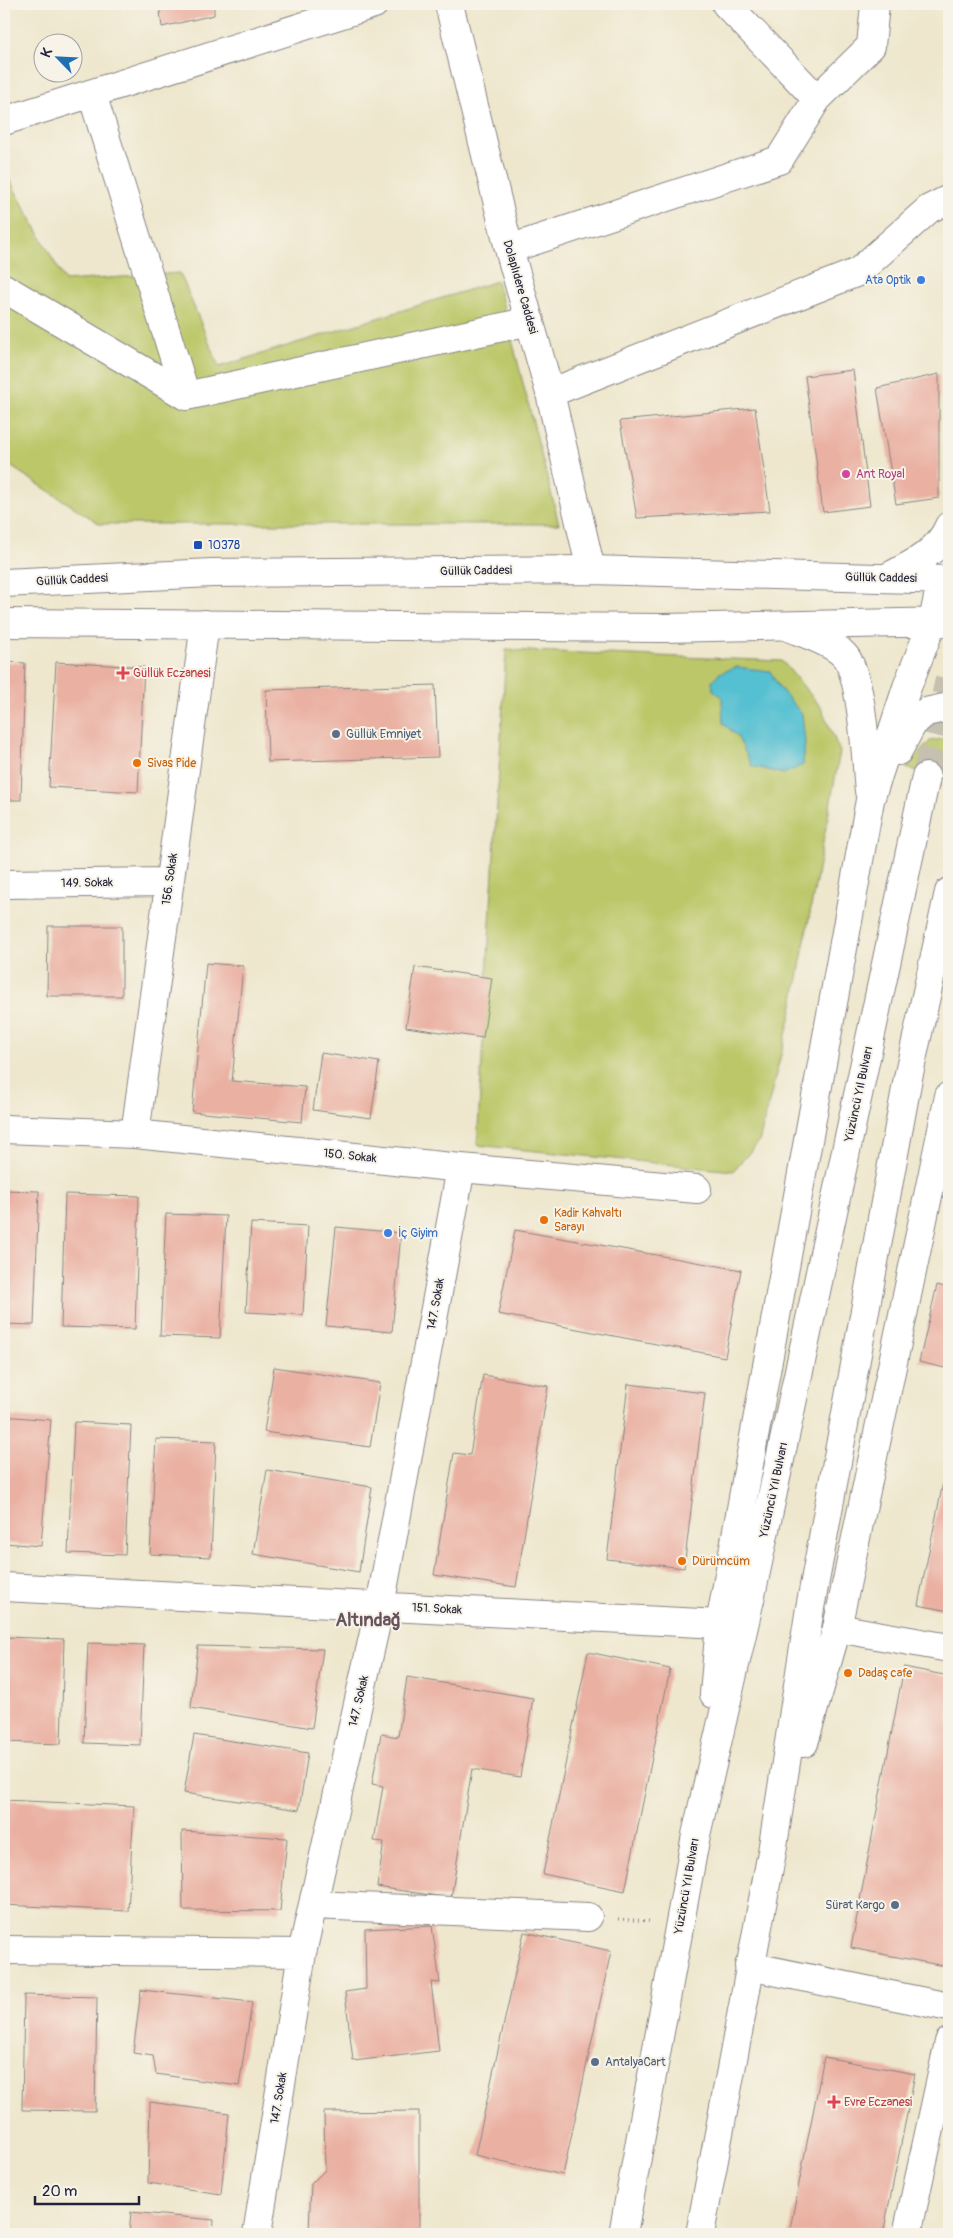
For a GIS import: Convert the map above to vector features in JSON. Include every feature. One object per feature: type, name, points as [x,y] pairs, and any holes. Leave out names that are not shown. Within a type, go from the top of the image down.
[{"type":"street","points":[[4,121],[374,4]]},
{"type":"street","name":"Dolaplıdere Caddesi","points":[[450,4],[509,249],[550,393],[591,570]]},
{"type":"street","points":[[726,4],[817,99]]},
{"type":"street","points":[[509,249],[779,160],[817,99],[871,46],[875,4]]},
{"type":"street","points":[[92,94],[186,396]]},
{"type":"street","points":[[550,393],[858,272],[929,209],[949,199]]},
{"type":"street","points":[[4,288],[186,396],[530,321]]},
{"type":"street","points":[[885,579],[925,556],[944,537],[949,526]]},
{"type":"street","name":"Güllük Caddesi","points":[[4,583],[212,573],[591,570],[947,582]]},
{"type":"street","points":[[696,1835],[706,1780],[720,1624],[870,800],[907,687],[941,621],[938,597],[947,582]]},
{"type":"street","points":[[4,624],[664,628],[941,621]]},
{"type":"street","name":"156. Sokak","points":[[135,1134],[205,624]]},
{"type":"street","points":[[780,624],[819,640],[844,655],[858,694],[870,800]]},
{"type":"street","points":[[870,800],[913,723],[926,712],[949,707]]},
{"type":"street","name":"Yüzüncü Yıl Bulvarı","points":[[623,2234],[696,1835],[752,1595],[926,777]]},
{"type":"street","name":"149. Sokak","points":[[4,884],[169,882]]},
{"type":"street","points":[[700,2234],[772,1852],[810,1608],[908,1078],[949,892]]},
{"type":"street","points":[[772,1852],[837,1628],[949,1096]]},
{"type":"street","name":"150. Sokak","points":[[4,1129],[135,1134],[461,1168],[697,1189]]},
{"type":"street","name":"147. Sokak","points":[[257,2234],[302,1954],[380,1606],[461,1168]]},
{"type":"street","name":"151. Sokak","points":[[4,1587],[720,1624]]},
{"type":"street","points":[[837,1628],[949,1648]]},
{"type":"street","points":[[314,1905],[588,1918]]},
{"type":"street","points":[[4,1950],[302,1954]]},
{"type":"street","points":[[750,1966],[949,2007]]},
{"type":"street","points":[[907,2234],[949,2042]]},
{"type":"path","points":[[588,1918],[680,1923]]},
{"type":"green space","points":[[4,170],[65,281],[180,273],[219,367],[497,281],[559,524],[100,524],[4,462]]},
{"type":"green space","points":[[506,650],[782,661],[821,707],[840,752],[791,1015],[759,1142],[733,1171],[477,1145]]},
{"type":"green space","points":[[949,740],[949,779],[906,768],[930,741]]},
{"type":"water","points":[[736,667],[770,671],[779,687],[802,714],[805,742],[803,765],[783,774],[752,766],[737,736],[723,723],[722,697],[713,690],[712,681],[718,674]]},
{"type":"building","points":[[159,4],[214,4],[214,15],[162,27]]},
{"type":"building","points":[[853,370],[870,506],[823,512],[805,376]]},
{"type":"building","points":[[939,374],[939,498],[896,504],[877,388]]},
{"type":"building","points":[[755,408],[770,511],[637,518],[620,421]]},
{"type":"building","points":[[4,662],[25,663],[21,800],[4,800]]},
{"type":"building","points":[[56,662],[144,667],[138,792],[49,787]]},
{"type":"building","points":[[435,685],[438,757],[268,762],[266,690]]},
{"type":"building","points":[[48,926],[122,926],[122,996],[47,996]]},
{"type":"building","points":[[206,963],[243,966],[232,1081],[305,1087],[302,1122],[192,1112]]},
{"type":"building","points":[[415,967],[492,978],[483,1038],[406,1027]]},
{"type":"building","points":[[321,1053],[379,1062],[371,1118],[313,1110]]},
{"type":"building","points":[[4,1190],[39,1191],[34,1325],[4,1324]]},
{"type":"building","points":[[65,1194],[139,1196],[135,1329],[61,1327]]},
{"type":"building","points":[[166,1214],[226,1216],[220,1338],[160,1336]]},
{"type":"building","points":[[251,1223],[308,1226],[303,1315],[246,1312]]},
{"type":"building","points":[[336,1227],[401,1233],[392,1332],[326,1326]]},
{"type":"building","points":[[515,1230],[741,1270],[725,1357],[498,1314]]},
{"type":"building","points":[[937,1285],[949,1288],[949,1369],[919,1362]]},
{"type":"building","points":[[274,1367],[380,1383],[370,1447],[264,1432]]},
{"type":"building","points":[[483,1375],[548,1386],[516,1587],[434,1575],[454,1453],[470,1455]]},
{"type":"building","points":[[628,1384],[705,1393],[684,1568],[607,1559]]},
{"type":"building","points":[[4,1416],[51,1420],[41,1546],[4,1543]]},
{"type":"building","points":[[74,1422],[131,1425],[125,1555],[68,1553]]},
{"type":"building","points":[[156,1439],[216,1441],[211,1557],[150,1554]]},
{"type":"building","points":[[949,1458],[949,1611],[918,1605]]},
{"type":"building","points":[[267,1470],[372,1487],[359,1572],[253,1554]]},
{"type":"building","points":[[4,1637],[64,1639],[61,1744],[4,1742]]},
{"type":"building","points":[[88,1643],[144,1645],[140,1745],[84,1743]]},
{"type":"building","points":[[198,1646],[323,1649],[312,1728],[191,1708]]},
{"type":"building","points":[[588,1652],[670,1669],[625,1891],[543,1874]]},
{"type":"building","points":[[904,1667],[949,1676],[949,1967],[851,1948]]},
{"type":"building","points":[[407,1677],[533,1698],[520,1777],[472,1769],[451,1898],[377,1887],[384,1842],[374,1841],[383,1786],[372,1784],[381,1734],[398,1737]]},
{"type":"building","points":[[194,1735],[308,1753],[299,1810],[184,1793]]},
{"type":"building","points":[[4,1800],[134,1806],[128,1911],[4,1905]]},
{"type":"building","points":[[182,1831],[287,1838],[280,1911],[183,1910]]},
{"type":"building","points":[[432,1926],[440,1983],[431,1982],[439,2051],[353,2061],[345,1992],[366,1989],[365,1929]]},
{"type":"building","points":[[524,1932],[611,1951],[563,2175],[475,2155]]},
{"type":"building","points":[[141,1990],[252,2002],[239,2086],[156,2074],[153,2056],[133,2053]]},
{"type":"building","points":[[24,1995],[97,1997],[95,2111],[22,2110]]},
{"type":"building","points":[[824,2057],[915,2074],[883,2234],[789,2234]]},
{"type":"building","points":[[150,2102],[229,2113],[221,2194],[148,2183]]},
{"type":"building","points":[[419,2111],[419,2234],[309,2231],[311,2184],[325,2170],[324,2112]]},
{"type":"building","points":[[131,2212],[214,2220],[213,2234],[129,2234]]},
{"type":"tunnel","points":[[926,777],[949,680]]},
{"type":"place","name":"Ata Optik","points":[[921,280]]},
{"type":"place","name":"Ant Royal","points":[[846,474]]},
{"type":"place","name":"10378","points":[[198,545]]},
{"type":"place","name":"Güllük Eczanesi","points":[[123,673]]},
{"type":"place","name":"Güllük Emniyet","points":[[336,734]]},
{"type":"place","name":"Sivas Pide","points":[[137,763]]},
{"type":"place","name":"Kadir Kahvaltı Sarayı","points":[[544,1220]]},
{"type":"place","name":"İç Giyim","points":[[388,1233]]},
{"type":"place","name":"Dürümcüm","points":[[682,1561]]},
{"type":"place","name":"Dadaş cafe","points":[[848,1673]]},
{"type":"place","name":"Sürat Kargo","points":[[895,1905]]},
{"type":"place","name":"AntalyaCart","points":[[595,2062]]},
{"type":"place","name":"Evre Eczanesi","points":[[834,2102]]},
{"type":"district","name":"Altındağ","points":[[368,1620]]}]
